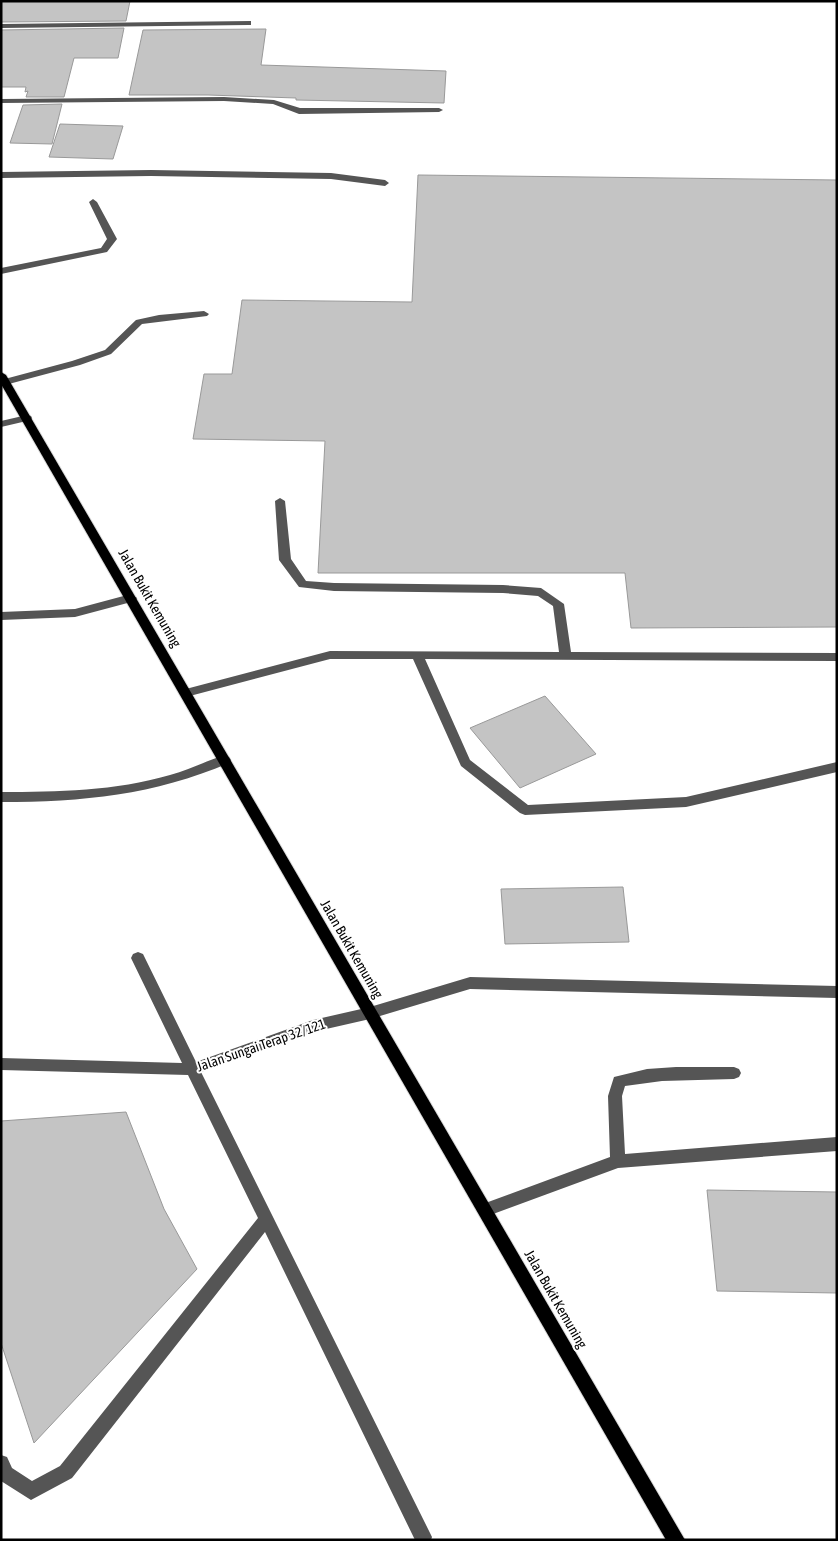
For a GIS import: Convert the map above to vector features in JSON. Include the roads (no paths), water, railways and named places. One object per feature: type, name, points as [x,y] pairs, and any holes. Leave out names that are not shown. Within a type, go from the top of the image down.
[{"type":"main road","name":"Jalan Bukit Kemuning","points":[[3,378],[676,1540]]},
{"type":"street","points":[[1,26],[248,23]]},
{"type":"street","points":[[1,101],[224,99],[274,102],[299,111],[438,110]]},
{"type":"street","points":[[1,175],[151,173],[322,176],[385,183]]},
{"type":"street","points":[[1,271],[104,250],[112,239],[93,202]]},
{"type":"street","points":[[3,378],[76,363],[108,352],[139,322],[159,318],[204,314]]},
{"type":"street","points":[[1,424],[27,418]]},
{"type":"street","points":[[280,501],[286,560],[303,584],[334,587],[503,589],[541,592],[558,604],[566,656]]},
{"type":"street","points":[[1,616],[75,614],[131,598]]},
{"type":"street","points":[[186,693],[330,655],[837,657]]},
{"type":"street","points":[[417,655],[465,763],[525,810],[686,802],[837,767]]},
{"type":"street","points":[[1,797],[55,798],[131,790],[196,773],[224,760]]},
{"type":"street","points":[[138,958],[424,1537]]},
{"type":"street","name":"Jalan Sungai Terap 32/121","points":[[1,1064],[193,1069],[313,1026],[370,1013],[470,983],[837,992]]},
{"type":"street","points":[[618,1161],[615,1096],[619,1081],[659,1075],[734,1073]]},
{"type":"street","points":[[485,1210],[618,1161],[837,1144]]},
{"type":"street","points":[[1,1463],[6,1474],[31,1491],[66,1472],[267,1218]]}]
